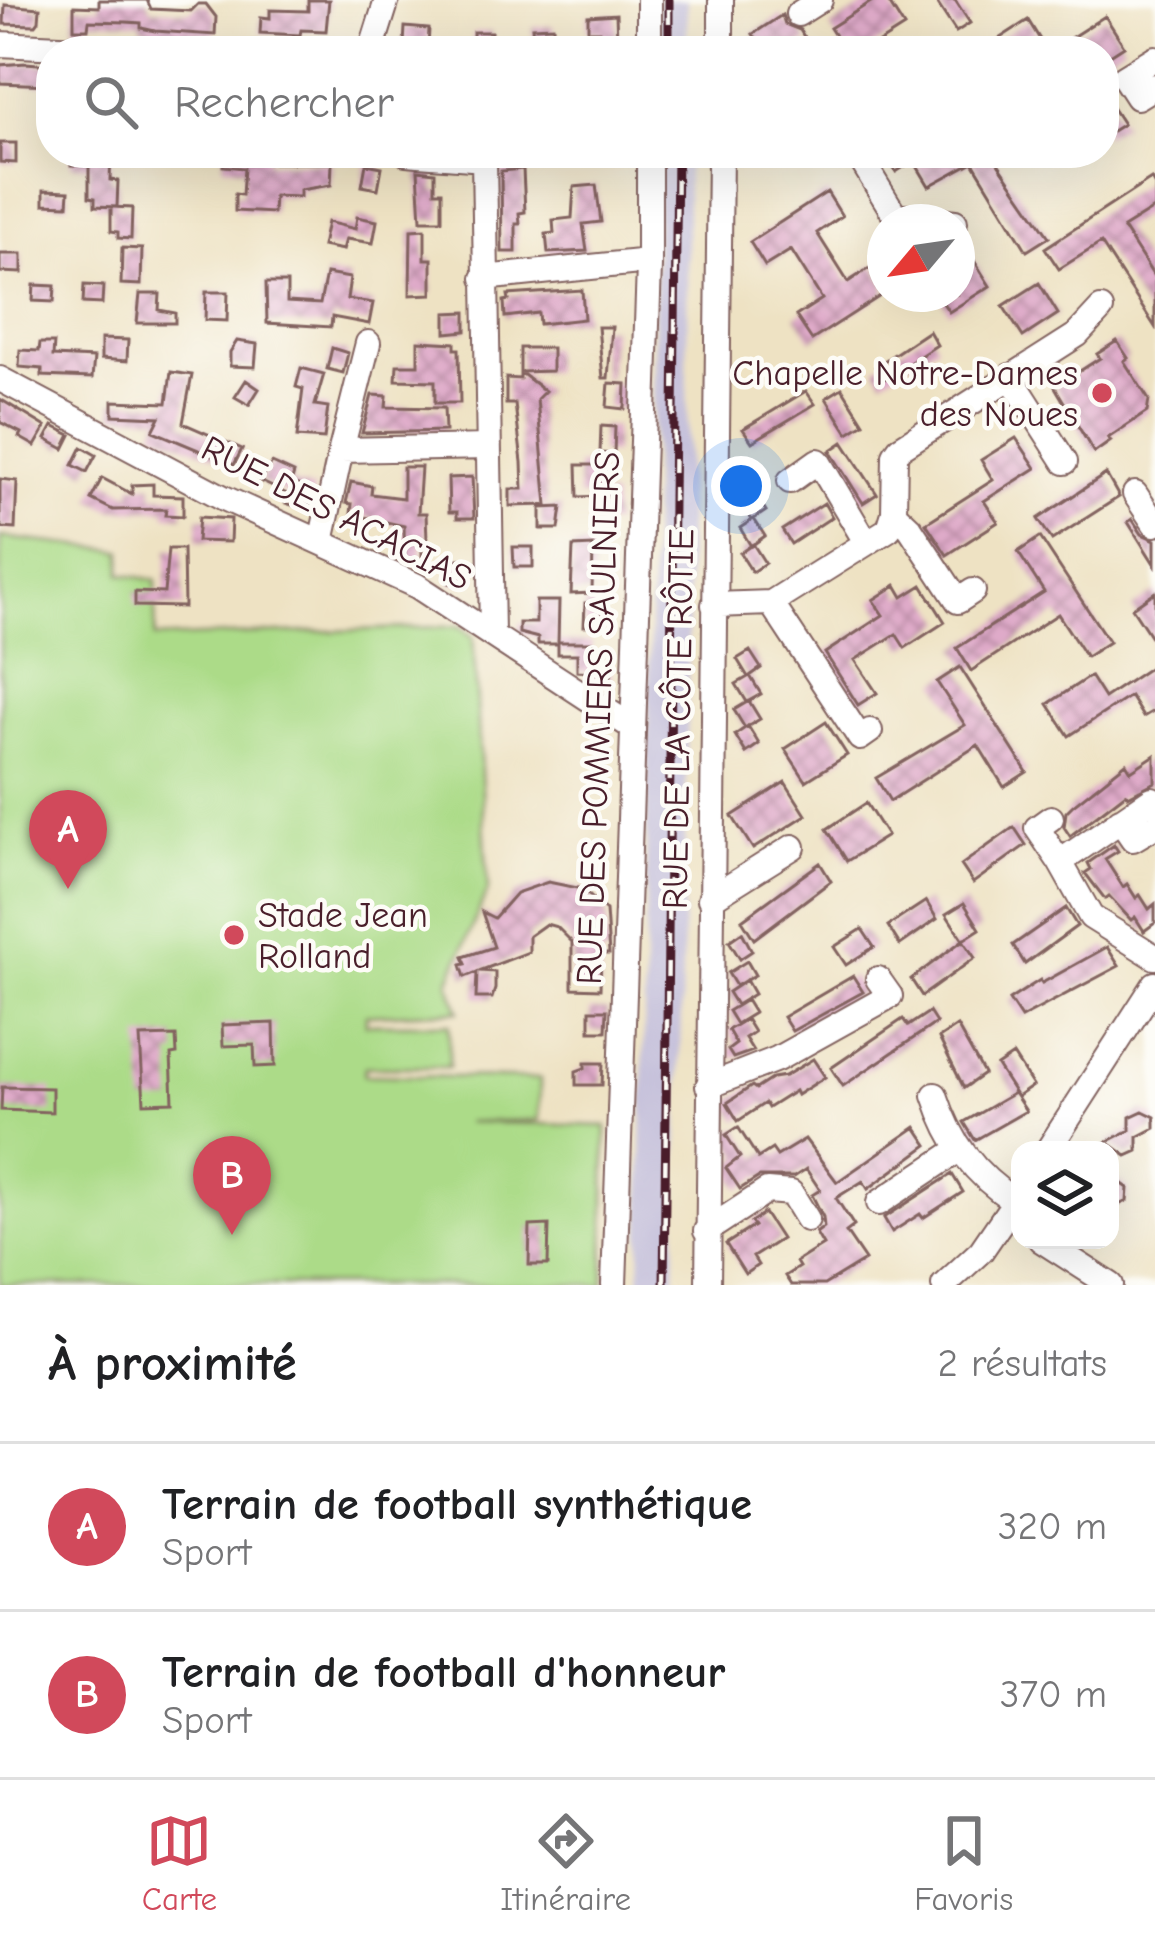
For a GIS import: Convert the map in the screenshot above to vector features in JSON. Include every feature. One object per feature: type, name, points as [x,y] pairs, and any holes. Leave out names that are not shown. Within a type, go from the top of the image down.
[{"type":"street","points":[[376,36],[387,0]]},
{"type":"street","points":[[649,0],[649,36]]},
{"type":"street","points":[[721,0],[721,36]]},
{"type":"street","points":[[798,14],[820,0]]},
{"type":"street","points":[[0,44],[36,46]]},
{"type":"street","points":[[1155,58],[1124,76],[1137,98],[1155,86]]},
{"type":"street","points":[[484,168],[492,634]]},
{"type":"street","name":"RUE DES POMMIERS SAULNIERS","points":[[614,1285],[649,168]]},
{"type":"street","name":"RUE DE LA CÔTE RÔTIE","points":[[708,1285],[720,168]]},
{"type":"street","points":[[866,168],[888,204]]},
{"type":"street","points":[[484,278],[649,261]]},
{"type":"street","points":[[714,604],[771,603],[889,529],[894,513],[895,455],[900,448],[1076,335],[1101,309]]},
{"type":"street","points":[[321,542],[368,343]]},
{"type":"street","points":[[1010,376],[1065,462]]},
{"type":"street","name":"RUE DES ACACIAS","points":[[0,379],[224,498],[417,586],[632,727]]},
{"type":"street","points":[[341,450],[488,447]]},
{"type":"street","points":[[790,481],[818,461],[866,542]]},
{"type":"street","points":[[1135,494],[1155,524]]},
{"type":"street","points":[[894,513],[910,528],[958,601],[973,591]]},
{"type":"street","points":[[771,603],[860,738],[870,731]]},
{"type":"street","points":[[1060,862],[1152,799],[1155,804]]},
{"type":"street","points":[[1051,818],[1037,828],[1091,916],[1155,957]]},
{"type":"street","points":[[1120,820],[1133,839],[1155,826]]},
{"type":"street","points":[[710,899],[793,847]]},
{"type":"street","points":[[708,1086],[778,1059],[890,996],[878,979]]},
{"type":"street","points":[[1054,1141],[1153,992]]},
{"type":"street","points":[[935,1095],[944,1123],[972,1168],[1011,1206]]},
{"type":"street","points":[[879,1203],[960,1149]]},
{"type":"street","points":[[706,1231],[767,1191],[791,1193],[807,1219]]},
{"type":"street","points":[[944,1285],[1011,1215]]},
{"type":"street","points":[[1055,1249],[1111,1285]]},
{"type":"shaded area","points":[[658,0],[687,0],[687,36],[658,36]]},
{"type":"shaded area","points":[[657,168],[687,168],[688,702],[675,1285],[640,1285]]},
{"type":"green space","name":"Stade Jean Rolland","points":[[0,537],[123,551],[121,574],[156,580],[155,638],[460,626],[473,637],[488,889],[449,982],[459,1011],[366,1015],[366,1024],[449,1024],[449,1067],[365,1067],[364,1075],[540,1079],[539,1120],[466,1122],[606,1126],[604,1285],[0,1285]]},
{"type":"building","points":[[99,0],[147,0],[151,9],[191,11],[206,4],[216,17],[215,35],[155,31],[126,22],[89,21],[88,29],[74,29],[74,6],[99,7]]},
{"type":"building","points":[[308,0],[329,0],[326,31],[260,33],[261,17],[270,18],[270,10],[308,11]]},
{"type":"building","points":[[874,0],[887,0],[904,27],[890,36],[835,36],[830,28]]},
{"type":"building","points":[[935,0],[955,0],[970,23],[956,32]]},
{"type":"building","points":[[5,5],[40,8],[39,21],[36,25],[4,24]]},
{"type":"building","points":[[616,14],[617,36],[588,31],[588,16]]},
{"type":"building","points":[[782,15],[785,24],[804,36],[754,36]]},
{"type":"building","points":[[1105,16],[1118,36],[1074,36]]},
{"type":"building","points":[[1028,20],[1038,36],[1003,36]]},
{"type":"building","points":[[553,26],[553,36],[533,36],[532,27]]},
{"type":"building","points":[[405,27],[429,29],[429,36],[404,36]]},
{"type":"building","points":[[36,64],[36,84],[0,83],[0,65]]},
{"type":"building","points":[[0,143],[16,143],[16,163],[0,162]]},
{"type":"building","points":[[89,168],[110,168],[110,180],[118,181],[117,207],[95,206],[95,198],[89,197]]},
{"type":"building","points":[[244,168],[332,168],[331,185],[300,190],[300,197],[274,196],[273,213],[235,211],[235,194],[242,195]]},
{"type":"building","points":[[365,168],[382,168],[378,189],[362,186]]},
{"type":"building","points":[[918,168],[962,168],[929,186]]},
{"type":"building","points":[[977,168],[1001,168],[1049,237],[1027,251]]},
{"type":"building","points":[[523,169],[525,212],[519,213],[520,224],[516,224],[516,252],[502,252],[501,171]]},
{"type":"building","points":[[418,170],[435,172],[435,191],[442,191],[442,220],[421,220]]},
{"type":"building","points":[[1151,179],[1155,208],[1123,228],[1155,278],[1155,327],[1101,243],[1059,269],[1045,248]]},
{"type":"building","points":[[596,185],[601,222],[583,224],[587,251],[548,253],[546,234],[554,233],[553,220],[572,218],[574,187]]},
{"type":"building","points":[[44,190],[69,191],[68,205],[44,204]]},
{"type":"building","points":[[827,192],[842,216],[817,233],[848,282],[867,270],[867,305],[812,340],[796,316],[822,299],[791,250],[765,266],[750,242]]},
{"type":"building","points":[[111,207],[132,208],[131,239],[118,238],[118,232],[111,231]]},
{"type":"building","points":[[357,217],[377,221],[373,243],[346,239],[343,250],[322,246],[327,222],[355,229]]},
{"type":"building","points":[[425,229],[425,259],[432,259],[432,294],[410,295],[411,230]]},
{"type":"building","points":[[122,248],[142,249],[141,285],[121,284]]},
{"type":"building","points":[[0,254],[22,254],[22,273],[0,272]]},
{"type":"building","points":[[975,262],[990,286],[975,296]]},
{"type":"building","points":[[326,274],[350,278],[347,299],[373,303],[369,324],[332,317],[331,327],[267,323],[266,283],[287,283],[287,302],[320,304]]},
{"type":"building","points":[[1039,283],[1058,314],[1023,337],[1003,306]]},
{"type":"building","points":[[34,285],[55,286],[54,302],[33,301]]},
{"type":"building","points":[[84,285],[103,286],[102,304],[83,303]]},
{"type":"building","points":[[582,290],[584,319],[539,324],[538,313],[505,317],[508,295]]},
{"type":"building","points":[[206,292],[228,292],[227,321],[205,320]]},
{"type":"building","points":[[140,294],[160,294],[159,310],[175,313],[175,323],[137,323]]},
{"type":"building","points":[[466,312],[466,331],[446,333],[446,313]]},
{"type":"building","points":[[598,327],[612,327],[608,378],[603,378]]},
{"type":"building","points":[[929,331],[937,345],[883,380],[875,367]]},
{"type":"building","points":[[101,339],[128,340],[127,361],[101,359]]},
{"type":"building","points":[[237,341],[257,344],[255,367],[230,366],[230,352]]},
{"type":"building","points":[[418,341],[455,343],[460,403],[435,403],[435,381],[396,380],[397,365],[418,365]]},
{"type":"building","name":"Chapelle Notre-Dames des Noues","points":[[1117,341],[1149,400],[1147,412],[1094,453],[1055,387]]},
{"type":"building","points":[[40,343],[54,343],[53,356],[94,358],[92,378],[42,376],[42,369],[19,367],[20,350],[39,351]]},
{"type":"building","points":[[332,348],[348,353],[343,373],[327,369]]},
{"type":"building","points":[[520,348],[552,348],[552,371],[520,372]]},
{"type":"building","points":[[301,368],[324,374],[315,405],[328,407],[324,439],[297,437],[303,389],[296,387]]},
{"type":"building","points":[[171,372],[192,375],[183,423],[242,449],[234,465],[153,431],[160,417],[113,415],[113,401],[167,403]]},
{"type":"building","points":[[520,372],[545,391],[537,399],[547,505],[510,506],[510,489],[523,489],[515,404],[506,404],[506,378],[520,379]]},
{"type":"building","points":[[246,380],[259,389],[249,405],[235,397]]},
{"type":"building","points":[[609,383],[626,384],[625,409],[607,407]]},
{"type":"building","points":[[842,388],[864,423],[848,433],[826,398]]},
{"type":"building","points":[[806,391],[815,404],[752,442],[743,429]]},
{"type":"building","points":[[372,395],[387,396],[386,407],[444,408],[445,431],[362,433]]},
{"type":"building","points":[[0,399],[46,427],[35,446],[0,422]]},
{"type":"building","points":[[53,426],[71,435],[64,449],[46,439]]},
{"type":"building","points":[[601,426],[615,427],[614,454],[600,453]]},
{"type":"building","points":[[1016,438],[1036,468],[984,501],[998,522],[947,555],[926,523],[993,480],[981,460]]},
{"type":"building","points":[[843,442],[877,494],[863,503],[830,451]]},
{"type":"building","points":[[82,447],[96,455],[87,472],[73,465]]},
{"type":"building","points":[[272,463],[294,473],[291,483],[314,490],[308,510],[285,503],[287,494],[260,481]]},
{"type":"building","points":[[577,465],[599,465],[600,496],[578,497]]},
{"type":"building","points":[[403,467],[421,467],[418,513],[426,513],[427,541],[422,541],[422,565],[405,563],[404,526],[351,514],[352,504],[346,503],[351,482],[372,486],[371,494],[403,498]]},
{"type":"building","points":[[756,467],[767,485],[755,493],[766,511],[754,519],[765,536],[751,546],[740,528],[752,520],[741,503],[753,495],[742,477]]},
{"type":"building","points":[[1106,474],[1119,497],[1052,540],[1038,519]]},
{"type":"building","points":[[472,477],[474,518],[457,518],[457,512],[449,512],[448,478]]},
{"type":"building","points":[[102,478],[132,494],[132,485],[153,484],[153,495],[183,496],[183,516],[165,515],[166,509],[113,510],[91,499]]},
{"type":"building","points":[[0,479],[17,481],[15,529],[0,524]]},
{"type":"building","points":[[613,496],[614,524],[595,525],[593,497]]},
{"type":"building","points":[[824,503],[832,517],[791,544],[782,530]]},
{"type":"building","points":[[562,507],[559,529],[541,529],[541,508]]},
{"type":"building","points":[[199,517],[231,519],[230,542],[197,541]]},
{"type":"building","points":[[1132,519],[1142,534],[1155,540],[1155,565],[1128,522]]},
{"type":"building","points":[[1040,537],[1109,642],[1086,657],[1058,614],[971,671],[957,648],[1044,592],[1018,552]]},
{"type":"building","points":[[753,544],[765,563],[752,572],[740,553]]},
{"type":"building","points":[[593,546],[592,593],[571,594],[573,547]]},
{"type":"building","points":[[513,547],[533,547],[533,567],[514,567]]},
{"type":"building","points":[[168,549],[183,549],[184,607],[135,606],[135,592],[164,593]]},
{"type":"building","points":[[451,559],[467,559],[466,584],[450,583]]},
{"type":"building","points":[[896,585],[903,597],[922,585],[945,622],[905,648],[896,634],[855,660],[877,693],[858,705],[825,653],[883,615],[873,600]]},
{"type":"building","points":[[1155,592],[1155,643],[1132,608]]},
{"type":"building","points":[[536,601],[559,601],[558,644],[538,644],[538,638],[519,633],[519,623],[536,623]]},
{"type":"building","points":[[585,603],[602,603],[602,625],[584,626]]},
{"type":"building","points":[[558,642],[592,642],[592,659],[611,660],[611,683],[592,679],[592,672],[577,671],[577,654],[558,654]]},
{"type":"building","points":[[750,651],[761,668],[750,676],[761,694],[747,702],[736,684],[748,677],[737,659]]},
{"type":"building","points":[[1155,664],[1155,710],[1143,717],[1130,696],[1069,736],[1048,704],[1090,676],[1104,698]]},
{"type":"building","points":[[960,667],[1027,772],[1004,787],[978,745],[890,801],[876,778],[965,725],[937,682]]},
{"type":"building","points":[[749,701],[760,719],[745,728],[734,710]]},
{"type":"building","points":[[826,722],[847,755],[806,781],[785,749]]},
{"type":"building","points":[[748,726],[759,744],[746,753],[735,735]]},
{"type":"building","points":[[1155,755],[1155,782],[1126,793],[1070,836],[1064,827],[1066,812],[1073,805],[1126,763],[1131,771]]},
{"type":"building","points":[[785,782],[806,815],[753,849],[732,816]]},
{"type":"building","points":[[866,803],[887,836],[847,861],[827,829]]},
{"type":"building","points":[[1014,827],[1026,845],[973,883],[961,865]]},
{"type":"building","points":[[1114,845],[1118,851],[1105,859],[1123,887],[1127,884],[1136,898],[1140,895],[1149,909],[1155,904],[1155,923],[1144,931],[1135,917],[1131,920],[1109,896],[1105,899],[1085,873],[1091,869],[1088,863]]},
{"type":"building","points":[[820,863],[831,881],[754,939],[742,920]]},
{"type":"building","points":[[548,882],[582,889],[606,911],[609,954],[601,954],[600,989],[572,988],[572,942],[557,927],[546,924],[529,936],[529,952],[479,971],[495,972],[495,989],[492,998],[476,998],[477,972],[465,977],[461,965],[466,964],[463,957],[494,947],[482,912],[494,918],[516,893]]},
{"type":"building","points":[[926,901],[937,919],[900,945],[888,926]]},
{"type":"building","points":[[964,903],[980,929],[963,940],[946,914]]},
{"type":"building","points":[[1066,908],[1077,926],[1025,964],[1013,945]]},
{"type":"building","points":[[862,929],[874,947],[846,965],[834,947]]},
{"type":"building","points":[[742,932],[752,951],[740,959],[729,941]]},
{"type":"building","points":[[963,940],[975,958],[922,996],[911,979]]},
{"type":"building","points":[[1107,947],[1119,966],[1021,1018],[1009,1000]]},
{"type":"building","points":[[747,961],[755,975],[736,986],[728,973]]},
{"type":"building","points":[[853,976],[863,992],[792,1031],[783,1017]]},
{"type":"building","points":[[746,980],[754,994],[736,1005],[728,992]]},
{"type":"building","points":[[746,1000],[754,1013],[736,1024],[728,1011]]},
{"type":"building","points":[[590,1010],[607,1010],[606,1031],[590,1031]]},
{"type":"building","points":[[929,1012],[936,1023],[843,1086],[831,1068],[903,1019],[908,1026]]},
{"type":"building","points":[[746,1019],[754,1032],[745,1038],[753,1051],[733,1058],[728,1050],[736,1044],[728,1030]]},
{"type":"building","points":[[274,1023],[275,1066],[255,1067],[254,1045],[223,1046],[222,1025]]},
{"type":"building","points":[[957,1026],[984,1074],[964,1088],[939,1038]]},
{"type":"building","points":[[176,1036],[177,1054],[171,1055],[173,1102],[144,1103],[140,1037]]},
{"type":"building","points":[[1013,1055],[1033,1086],[1017,1097],[997,1066]]},
{"type":"building","points":[[813,1059],[825,1077],[768,1108],[765,1103],[738,1121],[727,1103],[752,1086],[756,1089]]},
{"type":"building","points":[[585,1063],[603,1063],[602,1085],[576,1085],[576,1071],[585,1068]]},
{"type":"building","points":[[2,1087],[52,1088],[52,1112],[1,1110]]},
{"type":"building","points":[[1014,1093],[1026,1111],[975,1140],[964,1122]]},
{"type":"building","points":[[1143,1111],[1155,1117],[1155,1128],[1138,1137],[1138,1151],[1127,1156],[1119,1150],[1119,1141],[1109,1141],[1130,1130],[1130,1117]]},
{"type":"building","points":[[738,1127],[758,1158],[772,1149],[777,1156],[805,1139],[837,1182],[916,1127],[928,1145],[868,1189],[863,1181],[836,1198],[854,1226],[846,1232],[865,1260],[824,1285],[791,1285],[785,1276],[799,1267],[796,1262],[823,1245],[816,1233],[824,1227],[823,1217],[812,1195],[820,1190],[806,1169],[794,1177],[759,1177],[740,1189],[726,1168],[740,1157],[726,1135]]},
{"type":"building","points":[[952,1174],[963,1192],[892,1232],[884,1218]]},
{"type":"building","points":[[1119,1182],[1128,1188],[1127,1201],[1119,1205]]},
{"type":"building","points":[[764,1213],[781,1239],[753,1257],[758,1265],[745,1274],[726,1244],[754,1226],[751,1222]]},
{"type":"building","points":[[549,1225],[548,1265],[529,1265],[530,1226]]},
{"type":"railway","points":[[669,0],[669,36]]},
{"type":"railway","points":[[664,1285],[677,168]]},
{"type":"place","name":"Chapelle Notre-Dames des Noues","points":[[1102,393]]},
{"type":"place","name":"Terrain de football synthétique","points":[[68,889]]},
{"type":"place","name":"Stade Jean Rolland","points":[[234,935]]},
{"type":"place","name":"Terrain de football d'honneur","points":[[232,1235]]}]
